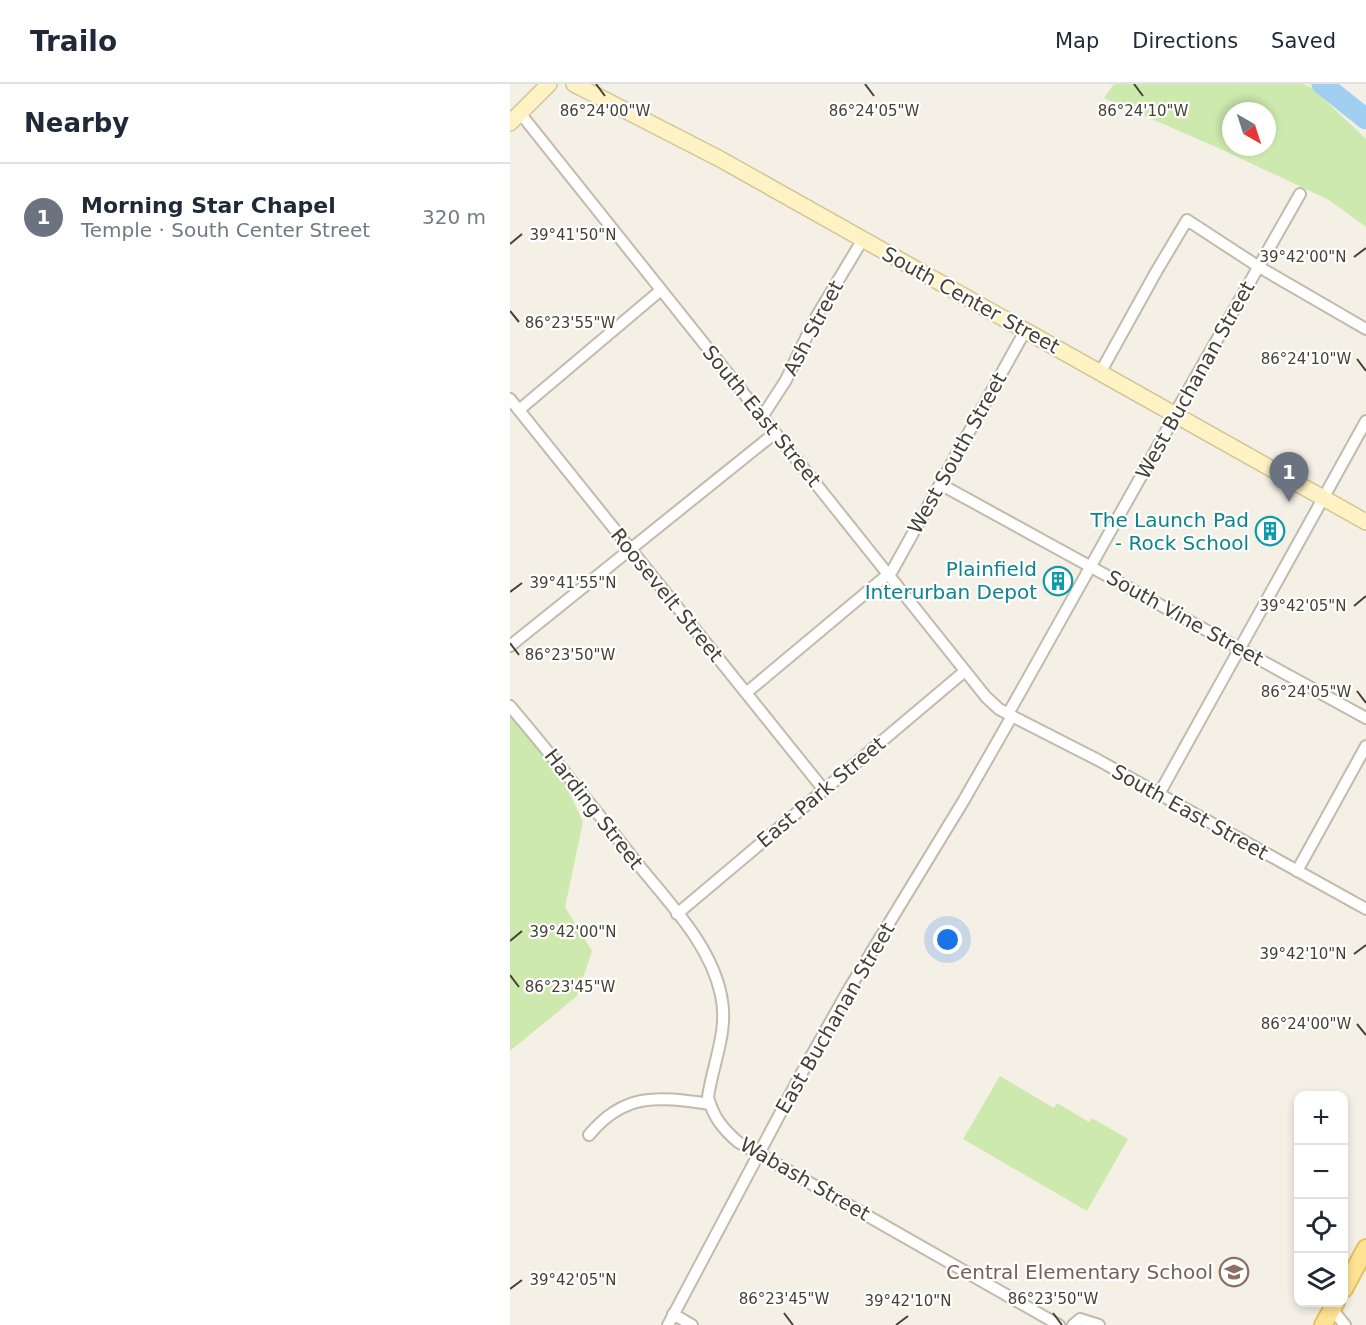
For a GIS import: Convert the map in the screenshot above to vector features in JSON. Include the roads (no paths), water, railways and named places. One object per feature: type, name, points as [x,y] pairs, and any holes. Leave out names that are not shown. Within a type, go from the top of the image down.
[{"type":"main road","points":[[515,118],[549,84]]},
{"type":"main road","name":"South Center Street","points":[[574,84],[720,159],[1366,522]]},
{"type":"main road","points":[[1348,1282],[1366,1248]]},
{"type":"main road","points":[[1323,1325],[1333,1307]]},
{"type":"street","name":"South East Street","points":[[515,118],[661,290],[986,697],[1010,715],[1366,909]]},
{"type":"street","name":"West Buchanan Street","points":[[1091,567],[1300,194]]},
{"type":"street","points":[[1100,373],[1187,220],[1259,267],[1366,329]]},
{"type":"street","name":"Ash Street","points":[[762,417],[786,380],[816,319],[863,239]]},
{"type":"street","points":[[519,410],[661,290]]},
{"type":"street","name":"West South Street","points":[[746,693],[892,571],[1025,331]]},
{"type":"street","name":"Roosevelt Street","points":[[510,399],[824,790]]},
{"type":"street","points":[[1159,795],[1366,421]]},
{"type":"street","points":[[510,646],[775,433]]},
{"type":"street","name":"South Vine Street","points":[[940,484],[1366,718]]},
{"type":"street","name":"East Buchanan Street","points":[[671,1320],[758,1153],[849,989],[964,800],[1091,567]]},
{"type":"street","name":"East Park Street","points":[[677,914],[965,671]]},
{"type":"street","name":"Harding Street","points":[[510,706],[552,755],[677,914]]},
{"type":"street","points":[[1297,871],[1366,746]]},
{"type":"street","points":[[589,1135],[609,1115],[636,1101],[666,1098],[710,1104],[708,1097],[710,1086],[723,1034],[721,996],[716,975],[706,954],[677,914]]},
{"type":"street","name":"Wabash Street","points":[[710,1104],[718,1122],[738,1142],[1059,1325]]},
{"type":"street","points":[[1335,1307],[1345,1325]]},
{"type":"street","points":[[1073,1325],[1080,1318],[1099,1325]]},
{"type":"street","points":[[671,1320],[692,1325]]},
{"type":"waterway","points":[[1322,84],[1366,119]]},
{"type":"waterway","points":[[1329,90],[1332,84]]},
{"type":"place","name":"Morning Star Chapel","points":[[1289,502]]},
{"type":"place","name":"The Launch Pad - Rock School","points":[[1270,531]]},
{"type":"place","name":"Plainfield Interurban Depot","points":[[1058,581]]},
{"type":"place","name":"Central Elementary School","points":[[1234,1272]]}]
